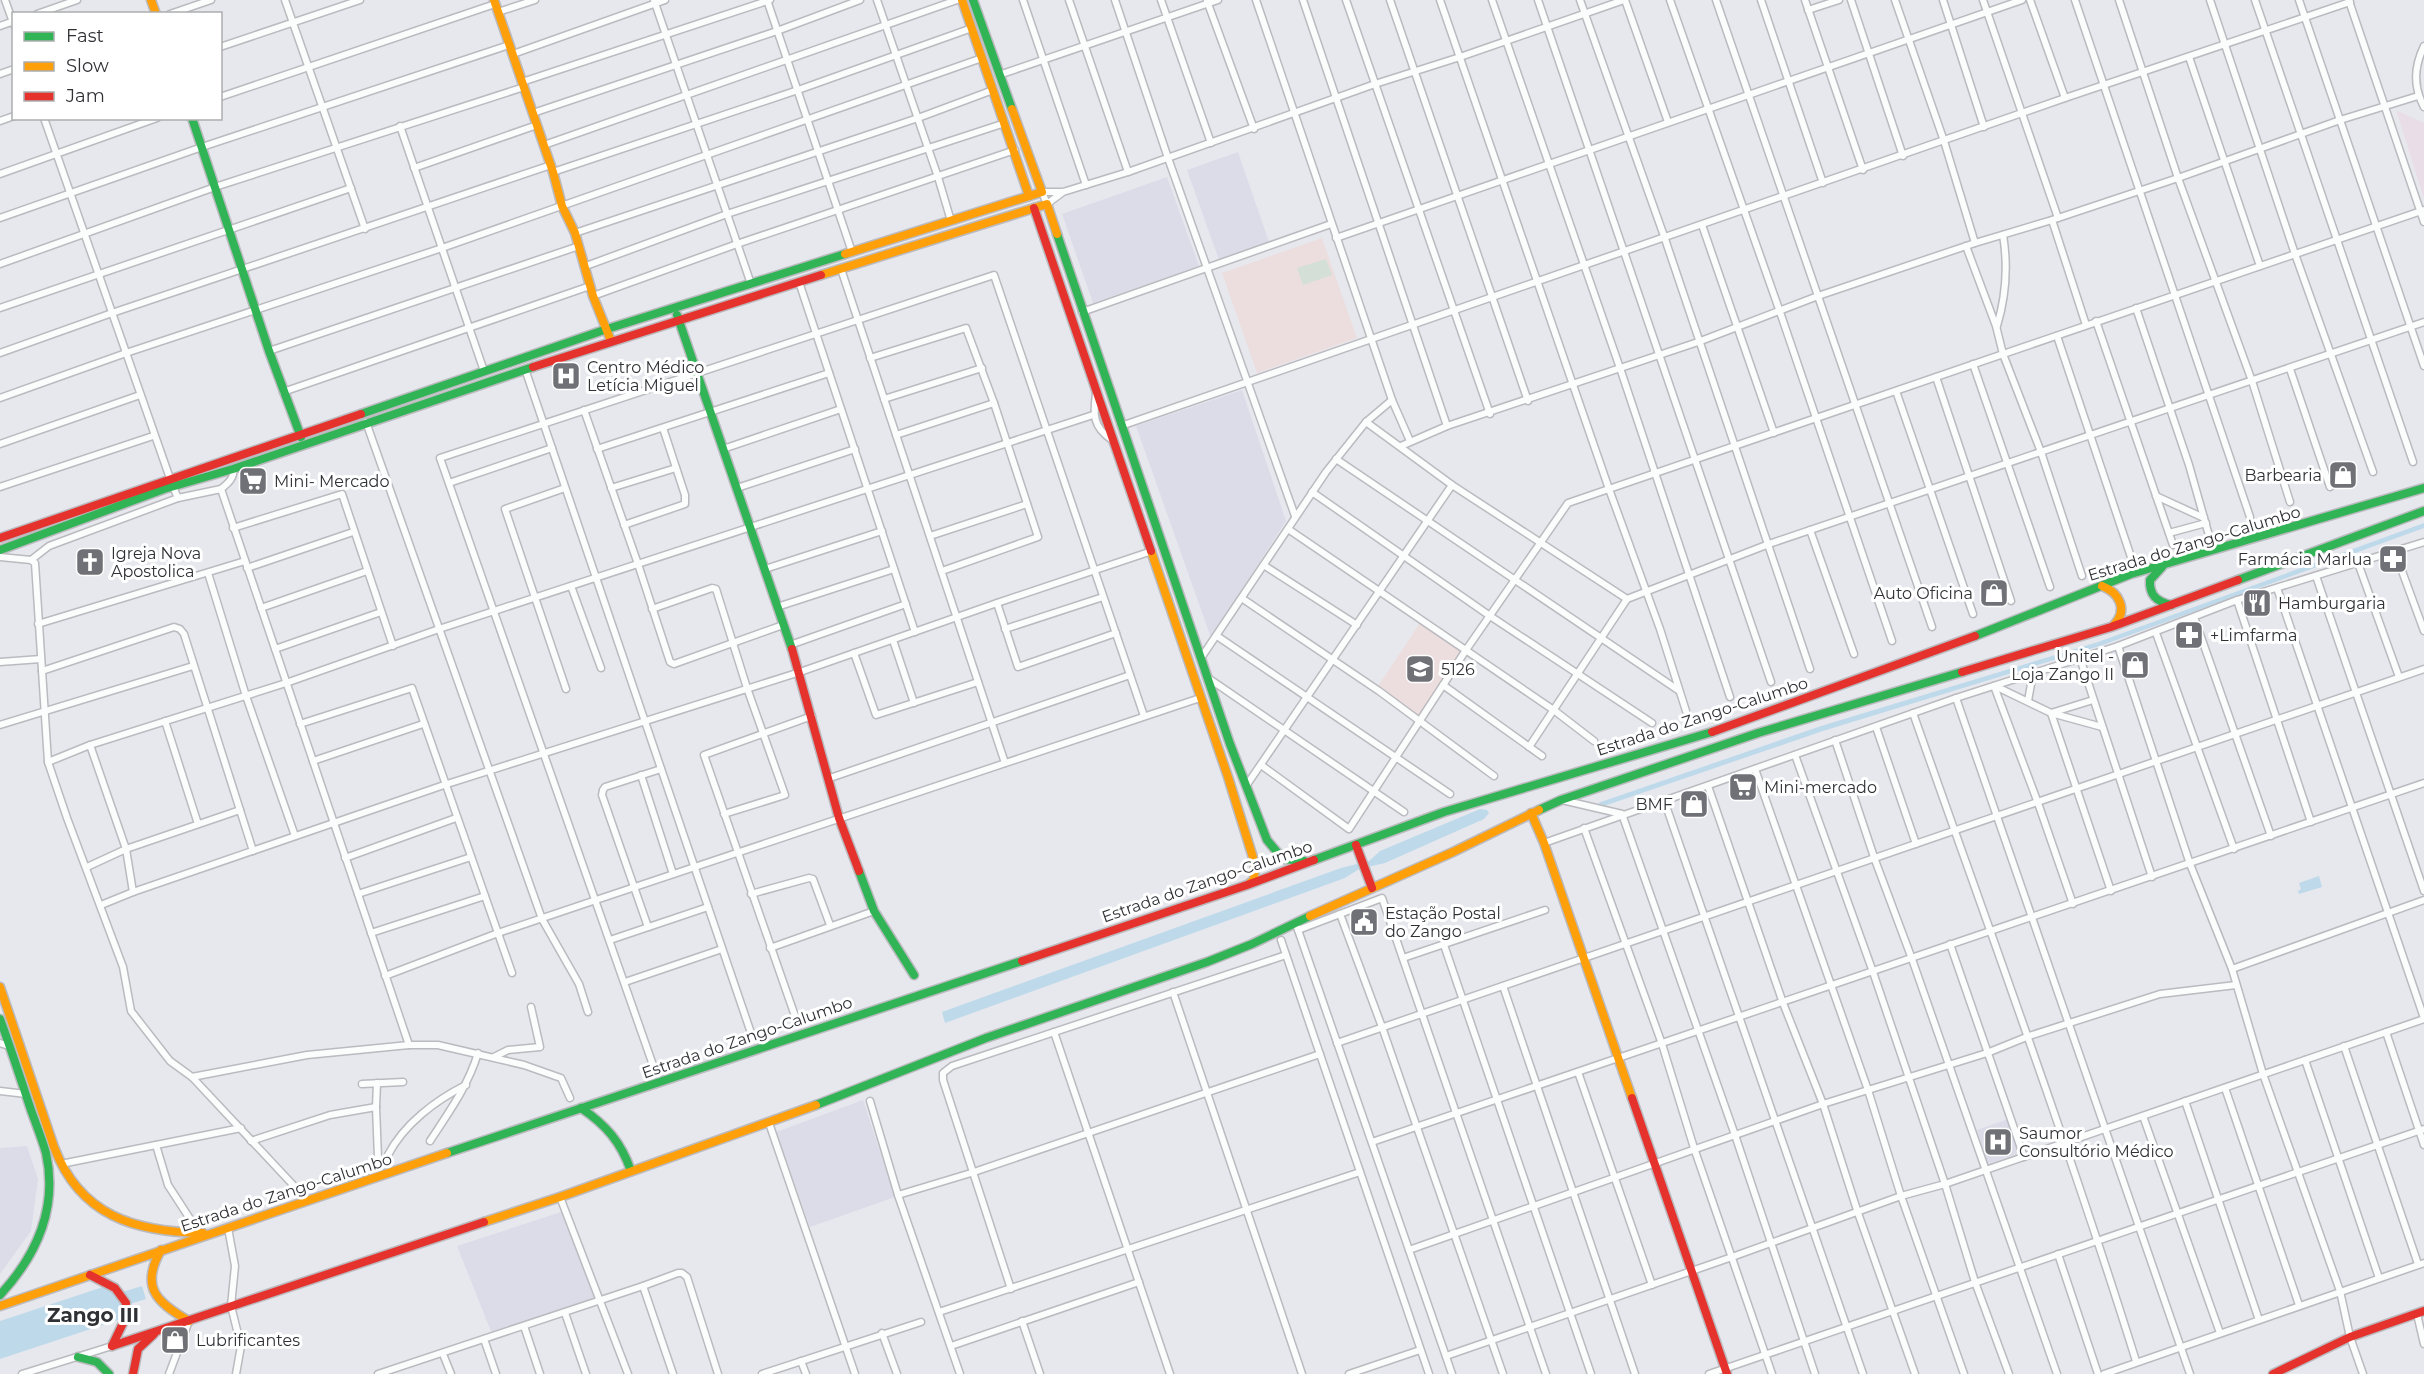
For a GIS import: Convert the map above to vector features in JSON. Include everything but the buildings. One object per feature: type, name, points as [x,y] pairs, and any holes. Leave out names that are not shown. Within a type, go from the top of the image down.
[{"type":"street","points":[[5,0],[12,20]]},
{"type":"street","points":[[43,12],[77,0]]},
{"type":"street","points":[[176,12],[211,0]]},
{"type":"street","points":[[285,0],[365,229]]},
{"type":"street","points":[[222,46],[360,0]]},
{"type":"street","points":[[222,96],[496,5],[535,0]]},
{"type":"street","points":[[513,54],[665,0]]},
{"type":"street","points":[[0,264],[215,187],[523,85],[768,0],[852,252]]},
{"type":"street","points":[[533,113],[676,66],[860,0]]},
{"type":"street","points":[[877,0],[951,221]]},
{"type":"street","points":[[544,145],[957,0]]},
{"type":"street","points":[[962,0],[1015,150],[1256,864],[1254,880],[1246,885]]},
{"type":"street","points":[[974,0],[1047,204],[1120,426],[1267,840],[1278,855],[1294,861],[1322,858]]},
{"type":"street","points":[[1023,0],[1086,185]]},
{"type":"street","points":[[1069,0],[1128,172]]},
{"type":"street","points":[[1115,0],[1245,381],[1295,516]]},
{"type":"street","points":[[1161,0],[1211,143]]},
{"type":"street","points":[[999,75],[1218,0]]},
{"type":"street","points":[[1256,0],[1293,115],[1392,400],[1410,441]]},
{"type":"street","points":[[1303,0],[1448,426]]},
{"type":"street","points":[[1346,0],[1490,414]]},
{"type":"street","points":[[1390,0],[1528,401]]},
{"type":"street","points":[[1440,0],[1686,711]]},
{"type":"street","points":[[1492,0],[1620,368],[1730,697]]},
{"type":"street","points":[[1538,0],[1771,682]]},
{"type":"street","points":[[1580,0],[1664,236],[1810,669]]},
{"type":"street","points":[[0,550],[300,434],[608,329],[1042,192],[1063,192],[1128,172],[1375,84],[1624,0],[1668,122]]},
{"type":"street","points":[[1670,0],[1780,312],[1892,641]]},
{"type":"street","points":[[1716,0],[1932,627]]},
{"type":"street","points":[[1761,0],[1823,183]]},
{"type":"street","points":[[1805,0],[1863,170]]},
{"type":"street","points":[[1808,10],[1839,0]]},
{"type":"street","points":[[1851,0],[1903,156]]},
{"type":"street","points":[[1895,0],[1944,141],[1975,243]]},
{"type":"street","points":[[1942,0],[1984,128]]},
{"type":"street","points":[[1983,0],[2023,114],[2086,325]]},
{"type":"street","points":[[1336,238],[2022,0]]},
{"type":"street","points":[[2030,0],[2065,98]]},
{"type":"street","points":[[2075,0],[2250,517]]},
{"type":"street","points":[[2119,0],[2178,178],[2252,381],[2290,502]]},
{"type":"street","points":[[2210,0],[2295,254],[2373,472]]},
{"type":"street","points":[[2255,0],[2413,462]]},
{"type":"street","points":[[2299,0],[2424,366]]},
{"type":"street","points":[[1120,426],[1664,236],[1863,170],[2350,1],[2384,106],[2422,210],[2424,222]]},
{"type":"street","points":[[654,2],[751,284]]},
{"type":"street","points":[[1208,2],[1254,129]]},
{"type":"street","points":[[496,5],[552,169],[562,206],[579,246],[590,286],[611,340]]},
{"type":"street","points":[[0,353],[427,207],[697,124],[972,28]]},
{"type":"street","points":[[0,218],[202,147],[509,45]]},
{"type":"street","points":[[2424,46],[2418,60],[2415,78],[2418,96],[2424,107]]},
{"type":"street","points":[[2189,57],[2260,266]]},
{"type":"street","points":[[0,398],[126,353],[442,248],[982,58]]},
{"type":"street","points":[[574,233],[918,118],[993,90]]},
{"type":"street","points":[[1401,446],[1448,426],[1490,414],[1698,342],[1818,296],[2178,178],[2340,120],[2418,96]]},
{"type":"street","points":[[45,120],[86,234],[153,436],[178,498]]},
{"type":"street","points":[[0,174],[151,120]]},
{"type":"street","points":[[193,120],[269,351],[303,443]]},
{"type":"street","points":[[586,266],[726,214],[1005,123]]},
{"type":"street","points":[[414,168],[537,125]]},
{"type":"street","points":[[400,126],[484,371]]},
{"type":"street","points":[[594,296],[737,244],[1015,150]]},
{"type":"street","points":[[0,308],[351,188]]},
{"type":"street","points":[[0,538],[171,483],[233,469],[303,443],[611,340],[1047,204],[1063,192]]},
{"type":"street","points":[[1262,765],[1350,829],[1466,650],[1568,503],[2422,210]]},
{"type":"street","points":[[1082,312],[1331,224]]},
{"type":"street","points":[[1702,225],[1774,433]]},
{"type":"street","points":[[1996,326],[2005,277],[2006,255],[2002,234]]},
{"type":"street","points":[[269,351],[579,246]]},
{"type":"street","points":[[1966,246],[1996,326],[2003,354],[2041,452],[2082,576]]},
{"type":"street","points":[[841,269],[1005,762]]},
{"type":"street","points":[[654,1068],[626,982],[440,458],[994,275],[1144,716]]},
{"type":"street","points":[[799,282],[915,632]]},
{"type":"street","points":[[284,392],[590,286]]},
{"type":"street","points":[[674,308],[800,672],[839,818],[873,911],[914,975]]},
{"type":"street","points":[[2136,308],[2208,532]]},
{"type":"street","points":[[2096,321],[2173,545]]},
{"type":"street","points":[[1529,747],[1555,711],[1627,599],[1688,573],[1769,544],[2424,322]]},
{"type":"street","points":[[870,358],[966,328],[982,368],[1028,504],[1038,535],[1036,540],[942,572]]},
{"type":"street","points":[[2057,336],[2132,560]]},
{"type":"street","points":[[1973,363],[2050,587]]},
{"type":"street","points":[[884,399],[982,368]]},
{"type":"street","points":[[525,369],[752,1033]]},
{"type":"street","points":[[2290,369],[2330,487]]},
{"type":"street","points":[[597,449],[829,373]]},
{"type":"street","points":[[1936,377],[2011,601]]},
{"type":"street","points":[[1896,391],[1973,614]]},
{"type":"street","points":[[1096,393],[1093,415],[1097,428],[1112,440]]},
{"type":"street","points":[[0,444],[140,395]]},
{"type":"street","points":[[1201,658],[1265,566],[1295,516],[1336,459],[1366,422],[1392,400]]},
{"type":"street","points":[[896,435],[994,403]]},
{"type":"street","points":[[723,449],[841,409]]},
{"type":"street","points":[[584,410],[672,663],[783,625]]},
{"type":"street","points":[[48,762],[90,745],[286,683],[494,611],[1093,415]]},
{"type":"street","points":[[366,422],[542,919],[579,984],[588,1012]]},
{"type":"street","points":[[1366,422],[1452,485],[1627,599]]},
{"type":"street","points":[[624,525],[685,504],[685,495],[663,429]]},
{"type":"street","points":[[0,487],[153,436]]},
{"type":"street","points":[[449,483],[552,448]]},
{"type":"street","points":[[737,488],[855,449]]},
{"type":"street","points":[[1336,459],[1680,691]]},
{"type":"street","points":[[611,488],[676,468]]},
{"type":"street","points":[[0,557],[31,560],[49,546],[178,498],[221,489],[234,473],[233,469]]},
{"type":"street","points":[[1246,786],[1452,485]]},
{"type":"street","points":[[565,488],[505,509],[566,688]]},
{"type":"street","name":"Estrada do Zango-Calumbo","points":[[0,1306],[162,1249],[1246,885],[1488,798],[1695,738],[2164,565],[2424,488]]},
{"type":"street","points":[[221,489],[409,1045]]},
{"type":"street","points":[[1312,492],[1490,616],[1652,723]]},
{"type":"street","points":[[233,528],[341,494],[393,646]]},
{"type":"street","points":[[2156,496],[2205,521]]},
{"type":"street","points":[[930,536],[1028,504]]},
{"type":"street","name":"Estrada do Zango-Calumbo","points":[[231,1306],[560,1197],[769,1123],[986,1038],[1207,962],[1297,926],[1372,888],[1561,800],[1748,736],[2111,627],[2424,511]]},
{"type":"street","points":[[2169,533],[2205,521]]},
{"type":"street","points":[[1288,529],[1555,711],[1594,741]]},
{"type":"street","points":[[1810,530],[1854,654]]},
{"type":"street","points":[[765,569],[882,531]]},
{"type":"street","points":[[38,624],[353,532]]},
{"type":"street","points":[[1544,843],[1956,698],[2156,633],[2237,600],[2424,542]]},
{"type":"street","points":[[101,905],[444,785],[800,672],[1149,552]]},
{"type":"street","points":[[2395,552],[2424,632]]},
{"type":"street","points":[[31,560],[34,563],[48,762],[123,967],[131,1011],[170,1061],[192,1077],[295,1187]]},
{"type":"street","points":[[2358,563],[2399,677]]},
{"type":"street","points":[[2164,565],[2150,580],[2150,591],[2153,597],[2162,604],[2177,604]]},
{"type":"street","points":[[1265,566],[1356,625]]},
{"type":"street","points":[[777,607],[894,569]]},
{"type":"street","points":[[261,608],[367,571]]},
{"type":"street","points":[[207,573],[246,696],[295,836]]},
{"type":"street","points":[[2316,576],[2424,891]]},
{"type":"street","points":[[571,586],[601,668]]},
{"type":"street","points":[[2102,586],[2113,590],[2123,609],[2121,619],[2111,627]]},
{"type":"street","points":[[652,609],[714,588],[785,795],[724,814]]},
{"type":"street","points":[[1446,1356],[1813,1229],[1901,1196],[1945,1184],[2424,1018],[2277,588]]},
{"type":"street","points":[[1005,629],[1103,597]]},
{"type":"street","points":[[1243,599],[1422,721],[1494,776]]},
{"type":"street","points":[[2237,600],[2312,822]]},
{"type":"street","points":[[997,603],[1018,666],[1116,633]]},
{"type":"street","points":[[790,645],[906,604]]},
{"type":"street","points":[[274,649],[381,612]]},
{"type":"street","points":[[2194,617],[2271,836]]},
{"type":"street","points":[[42,671],[174,627],[180,629],[184,634],[206,709],[253,850]]},
{"type":"street","points":[[2156,633],[2235,849]]},
{"type":"street","points":[[1217,636],[1450,794]]},
{"type":"street","points":[[893,640],[914,703]]},
{"type":"street","points":[[2118,646],[2190,864],[2232,969],[2263,1074],[2340,1291],[2350,1337],[2363,1374]]},
{"type":"street","points":[[854,653],[874,714],[978,682]]},
{"type":"street","points":[[2080,658],[2116,774],[2152,877]]},
{"type":"street","points":[[0,662],[41,659]]},
{"type":"street","points":[[0,725],[193,666]]},
{"type":"street","points":[[1337,1043],[1875,860],[1954,830],[2424,669]]},
{"type":"street","points":[[2028,701],[2033,673]]},
{"type":"street","points":[[830,778],[1130,675]]},
{"type":"street","points":[[1208,678],[1404,812]]},
{"type":"street","points":[[1443,685],[1542,756]]},
{"type":"street","points":[[1994,686],[2051,713],[2102,727]]},
{"type":"street","points":[[1994,686],[2073,904]]},
{"type":"street","points":[[300,724],[411,688],[512,973]]},
{"type":"street","points":[[385,976],[498,933],[635,886],[1200,698]]},
{"type":"street","points":[[1956,698],[2190,1374]]},
{"type":"street","points":[[2051,713],[2093,700]]},
{"type":"street","points":[[1913,713],[1989,931],[2029,1036],[2136,1361]]},
{"type":"street","points":[[2051,713],[2111,891]]},
{"type":"street","points":[[795,1016],[704,755],[812,716]]},
{"type":"street","points":[[165,721],[198,824]]},
{"type":"street","points":[[313,761],[423,724]]},
{"type":"street","points":[[1876,727],[1916,844]]},
{"type":"street","points":[[1835,740],[1875,860],[1912,959],[2057,1374]]},
{"type":"street","points":[[90,745],[126,849],[133,892]]},
{"type":"street","points":[[1795,755],[1835,873],[1873,972],[1907,1078],[1945,1184],[1975,1282],[2009,1374]]},
{"type":"street","points":[[648,927],[602,795],[605,787],[661,769]]},
{"type":"street","points":[[1755,769],[1868,1090],[1901,1196],[1964,1374]]},
{"type":"street","points":[[641,775],[673,874]]},
{"type":"street","points":[[1372,1142],[2424,783]]},
{"type":"street","points":[[1708,786],[1783,1003],[1823,1104],[1858,1213],[1915,1374]]},
{"type":"street","points":[[1561,800],[1622,814]]},
{"type":"street","points":[[1664,800],[1863,1374]]},
{"type":"street","points":[[87,867],[126,849],[240,810]]},
{"type":"street","points":[[1531,813],[1544,843],[1582,960],[1726,1371]]},
{"type":"street","points":[[1622,814],[1735,1135],[1815,1374]]},
{"type":"street","points":[[345,858],[456,818]]},
{"type":"street","points":[[1584,828],[1662,1044],[1694,1148],[1772,1374]]},
{"type":"street","points":[[1356,845],[1372,888]]},
{"type":"street","points":[[358,894],[471,857]]},
{"type":"street","points":[[751,894],[809,878],[813,879],[830,925]]},
{"type":"street","points":[[370,933],[485,896]]},
{"type":"street","points":[[1452,1374],[1297,926],[1340,914],[1382,898],[1458,1113],[1546,1374]]},
{"type":"street","points":[[2232,969],[2424,900]]},
{"type":"street","points":[[610,940],[708,907]]},
{"type":"street","points":[[1403,958],[1545,910]]},
{"type":"street","points":[[770,948],[873,911]]},
{"type":"street","points":[[1340,914],[1455,1233],[1503,1374]]},
{"type":"street","points":[[1281,940],[1429,1374]]},
{"type":"street","points":[[1950,944],[2024,1157]]},
{"type":"street","points":[[1444,945],[1591,1374]]},
{"type":"street","points":[[626,982],[722,949]]},
{"type":"street","points":[[1011,1289],[971,1173],[943,1080],[944,1073],[952,1066],[1286,954]]},
{"type":"street","points":[[1409,1250],[1776,1120],[1987,1053],[2029,1036],[2160,994],[2236,985]]},
{"type":"street","points":[[1503,986],[1635,1374]]},
{"type":"street","points":[[0,987],[61,1164],[70,1180],[100,1209],[123,1222],[163,1232],[213,1233]]},
{"type":"street","points":[[1173,992],[1302,1374]]},
{"type":"street","points":[[494,1057],[508,1050],[540,1047],[531,1007]]},
{"type":"street","points":[[0,1019],[5,1045],[26,1094],[46,1154],[49,1174],[47,1210],[32,1255],[21,1272],[0,1295]]},
{"type":"street","points":[[1054,1032],[1170,1374]]},
{"type":"street","points":[[2386,1032],[2421,1130],[2424,1145]]},
{"type":"street","points":[[192,1077],[307,1055],[409,1045],[438,1045],[494,1057],[558,1077],[570,1098]]},
{"type":"street","points":[[2104,1374],[2421,1264],[2377,1146],[2344,1046]]},
{"type":"street","points":[[430,1141],[466,1085],[478,1053]]},
{"type":"street","points":[[898,1195],[971,1173],[1320,1054]]},
{"type":"street","points":[[2305,1060],[2379,1278]]},
{"type":"street","points":[[1578,1072],[1652,1285]]},
{"type":"street","points":[[362,1084],[403,1082]]},
{"type":"street","points":[[377,1083],[378,1158]]},
{"type":"street","points":[[388,1155],[403,1131],[444,1097],[466,1085]]},
{"type":"street","points":[[2225,1088],[2299,1305]]},
{"type":"street","points":[[0,1091],[26,1094]]},
{"type":"street","points":[[870,1101],[898,1195],[960,1374]]},
{"type":"street","points":[[2185,1101],[2259,1320]]},
{"type":"street","points":[[251,1141],[330,1115],[376,1107]]},
{"type":"street","points":[[581,1108],[605,1124],[618,1138],[631,1171]]},
{"type":"street","points":[[2143,1116],[2220,1333]]},
{"type":"street","points":[[769,1123],[855,1374]]},
{"type":"street","points":[[61,1164],[241,1128]]},
{"type":"street","points":[[1708,1374],[1726,1371],[1765,1353],[2421,1130]]},
{"type":"street","points":[[156,1145],[168,1185],[192,1222]]},
{"type":"street","points":[[939,1312],[1360,1172]]},
{"type":"street","points":[[560,1197],[628,1374]]},
{"type":"street","points":[[228,1228],[235,1266],[231,1306],[241,1346],[236,1374]]},
{"type":"street","points":[[162,1249],[150,1273],[151,1286],[157,1298],[169,1310],[189,1321]]},
{"type":"street","points":[[2058,1254],[2098,1374]]},
{"type":"street","points":[[378,1374],[444,1354],[682,1272],[687,1277],[717,1374]]},
{"type":"street","points":[[90,1275],[118,1290],[127,1306],[126,1321],[112,1346]]},
{"type":"street","points":[[951,1346],[1139,1281]]},
{"type":"street","points":[[643,1286],[673,1374]]},
{"type":"street","points":[[22,1374],[157,1332],[231,1306]]},
{"type":"street","points":[[2273,1374],[2350,1337],[2421,1312],[2424,1344]]},
{"type":"street","points":[[565,1313],[586,1374]]},
{"type":"street","points":[[126,1321],[135,1339]]},
{"type":"street","points":[[169,1374],[189,1321]]},
{"type":"street","points":[[1022,1321],[1040,1374]]},
{"type":"street","points":[[763,1374],[921,1322]]},
{"type":"street","points":[[524,1326],[540,1374]]},
{"type":"street","points":[[133,1374],[138,1348],[157,1332]]},
{"type":"street","points":[[882,1333],[897,1374]]},
{"type":"street","points":[[484,1339],[496,1374]]},
{"type":"street","points":[[1349,1374],[1420,1350]]},
{"type":"street","points":[[444,1354],[451,1374]]},
{"type":"street","points":[[78,1357],[97,1362],[109,1374]]},
{"type":"street","points":[[801,1361],[806,1374]]},
{"type":"street","points":[[403,1366],[405,1374]]},
{"type":"shaded area","points":[[2396,110],[2424,123],[2424,199]]},
{"type":"shaded area","points":[[1238,152],[1269,242],[1219,260],[1187,170]]},
{"type":"shaded area","points":[[1167,177],[1199,266],[1093,303],[1062,214]]},
{"type":"shaded area","points":[[1322,238],[1357,338],[1257,373],[1222,273]]},
{"type":"shaded area","points":[[1326,259],[1332,275],[1303,285],[1297,268]]},
{"type":"shaded area","points":[[1242,390],[1286,521],[1211,638],[1136,426]]},
{"type":"shaded area","name":"5126","points":[[1420,623],[1462,652],[1419,715],[1378,686]]},
{"type":"shaded area","points":[[863,1100],[895,1197],[810,1227],[776,1132]]},
{"type":"shaded area","name":"Saumor Consultório Médico","points":[[2008,1119],[2019,1153],[1988,1164],[1977,1130]]},
{"type":"shaded area","points":[[27,1146],[38,1179],[31,1231],[0,1274],[0,1148]]},
{"type":"shaded area","points":[[564,1211],[597,1298],[492,1334],[457,1246]]},
{"type":"water","points":[[2424,523],[2424,528],[2100,646],[1823,731],[1604,806],[1598,803],[1821,726],[2098,642]]},
{"type":"water","points":[[1480,809],[1487,810],[1489,813],[1484,819],[1385,863],[1359,869],[1345,878],[945,1023],[942,1012],[1341,868],[1369,861],[1380,851]]},
{"type":"water","points":[[2319,876],[2322,887],[2299,894],[2298,891],[2301,889],[2299,883]]},
{"type":"water","points":[[106,1286],[116,1294],[142,1286],[146,1299],[120,1307],[118,1320],[0,1359],[0,1321]]},
{"type":"traffic: fast","points":[[973,0],[1012,109]]},
{"type":"traffic: fast","points":[[193,120],[269,351],[301,437]]},
{"type":"traffic: fast","points":[[1057,234],[1230,744],[1267,840],[1283,859],[1304,861]]},
{"type":"traffic: fast","points":[[361,414],[607,329],[845,254]]},
{"type":"traffic: fast","points":[[677,315],[792,649]]},
{"type":"traffic: fast","points":[[0,550],[164,489],[233,469],[533,367]]},
{"type":"traffic: fast","points":[[1975,636],[2131,574],[2424,488]]},
{"type":"traffic: fast","points":[[2238,580],[2424,511]]},
{"type":"traffic: fast","points":[[2162,567],[2150,580],[2151,590],[2158,600],[2171,605]]},
{"type":"traffic: fast","points":[[1539,810],[1561,800],[1758,733],[1962,672]]},
{"type":"traffic: fast","points":[[1314,860],[1444,812],[1712,732]]},
{"type":"traffic: fast","points":[[859,871],[874,911],[914,975]]},
{"type":"traffic: fast","points":[[816,1105],[986,1038],[1207,962],[1252,944],[1310,916]]},
{"type":"traffic: fast","points":[[447,1153],[1022,961]]},
{"type":"traffic: fast","points":[[0,1019],[46,1153],[49,1173],[49,1193],[41,1230],[24,1264],[0,1295]]},
{"type":"traffic: fast","points":[[581,1108],[612,1135],[631,1171]]},
{"type":"traffic: fast","points":[[78,1357],[97,1362],[109,1374]]},
{"type":"traffic: slow","points":[[151,0],[155,12]]},
{"type":"traffic: slow","points":[[494,0],[553,172],[562,206],[575,233],[593,296],[611,341]]},
{"type":"traffic: slow","points":[[962,0],[1029,196]]},
{"type":"traffic: slow","points":[[845,254],[1042,192],[1012,109]]},
{"type":"traffic: slow","points":[[821,275],[1047,204],[1057,234]]},
{"type":"traffic: slow","points":[[1151,551],[1228,777],[1255,864],[1254,880],[1250,883]]},
{"type":"traffic: slow","points":[[2102,586],[2113,593],[2120,602],[2121,614],[2114,625]]},
{"type":"traffic: slow","points":[[1310,916],[1453,852],[1539,810]]},
{"type":"traffic: slow","points":[[1531,813],[1544,843],[1632,1098]]},
{"type":"traffic: slow","points":[[0,987],[54,1147],[65,1170],[79,1189],[113,1216],[133,1224],[178,1232],[203,1233]]},
{"type":"traffic: slow","points":[[484,1222],[816,1105]]},
{"type":"traffic: slow","points":[[0,1306],[447,1153]]},
{"type":"traffic: slow","points":[[161,1250],[152,1274],[155,1292],[168,1307],[189,1321]]},
{"type":"traffic: jam","points":[[1034,208],[1151,551]]},
{"type":"traffic: jam","points":[[533,367],[821,275]]},
{"type":"traffic: jam","points":[[0,538],[361,414]]},
{"type":"traffic: jam","points":[[1962,672],[2111,627],[2238,580]]},
{"type":"traffic: jam","points":[[1712,732],[1975,636]]},
{"type":"traffic: jam","points":[[792,649],[839,818],[859,871]]},
{"type":"traffic: jam","points":[[1356,845],[1372,888]]},
{"type":"traffic: jam","points":[[1022,961],[1314,860]]},
{"type":"traffic: jam","points":[[1632,1098],[1727,1374]]},
{"type":"traffic: jam","points":[[112,1346],[484,1222]]},
{"type":"traffic: jam","points":[[90,1275],[115,1288],[126,1303],[124,1321],[112,1346]]},
{"type":"traffic: jam","points":[[2273,1374],[2350,1337],[2424,1311]]},
{"type":"traffic: jam","points":[[133,1374],[138,1349],[154,1334]]},
{"type":"place","name":"Centro Médico Letícia Miguel","points":[[566,376]]},
{"type":"place","name":"Barbearia","points":[[2343,475]]},
{"type":"place","name":"Mini- Mercado","points":[[253,481]]},
{"type":"place","name":"Farmácia Marlua","points":[[2393,559]]},
{"type":"place","name":"Igreja Nova Apostolica","points":[[90,562]]},
{"type":"place","name":"Auto Oficina","points":[[1994,593]]},
{"type":"place","name":"Hamburgaria","points":[[2257,603]]},
{"type":"place","name":"+Limfarma","points":[[2189,635]]},
{"type":"place","name":"Unitel - Loja Zango II","points":[[2135,665]]},
{"type":"place","name":"5126","points":[[1420,669]]},
{"type":"place","name":"Mini-mercado","points":[[1743,787]]},
{"type":"place","name":"BMF","points":[[1694,804]]},
{"type":"place","name":"Estação Postal do Zango","points":[[1364,922]]},
{"type":"place","name":"Saumor Consultório Médico","points":[[1998,1142]]},
{"type":"place","name":"Lubrificantes","points":[[175,1340]]},
{"type":"district","name":"Zango III","points":[[93,1315]]}]
